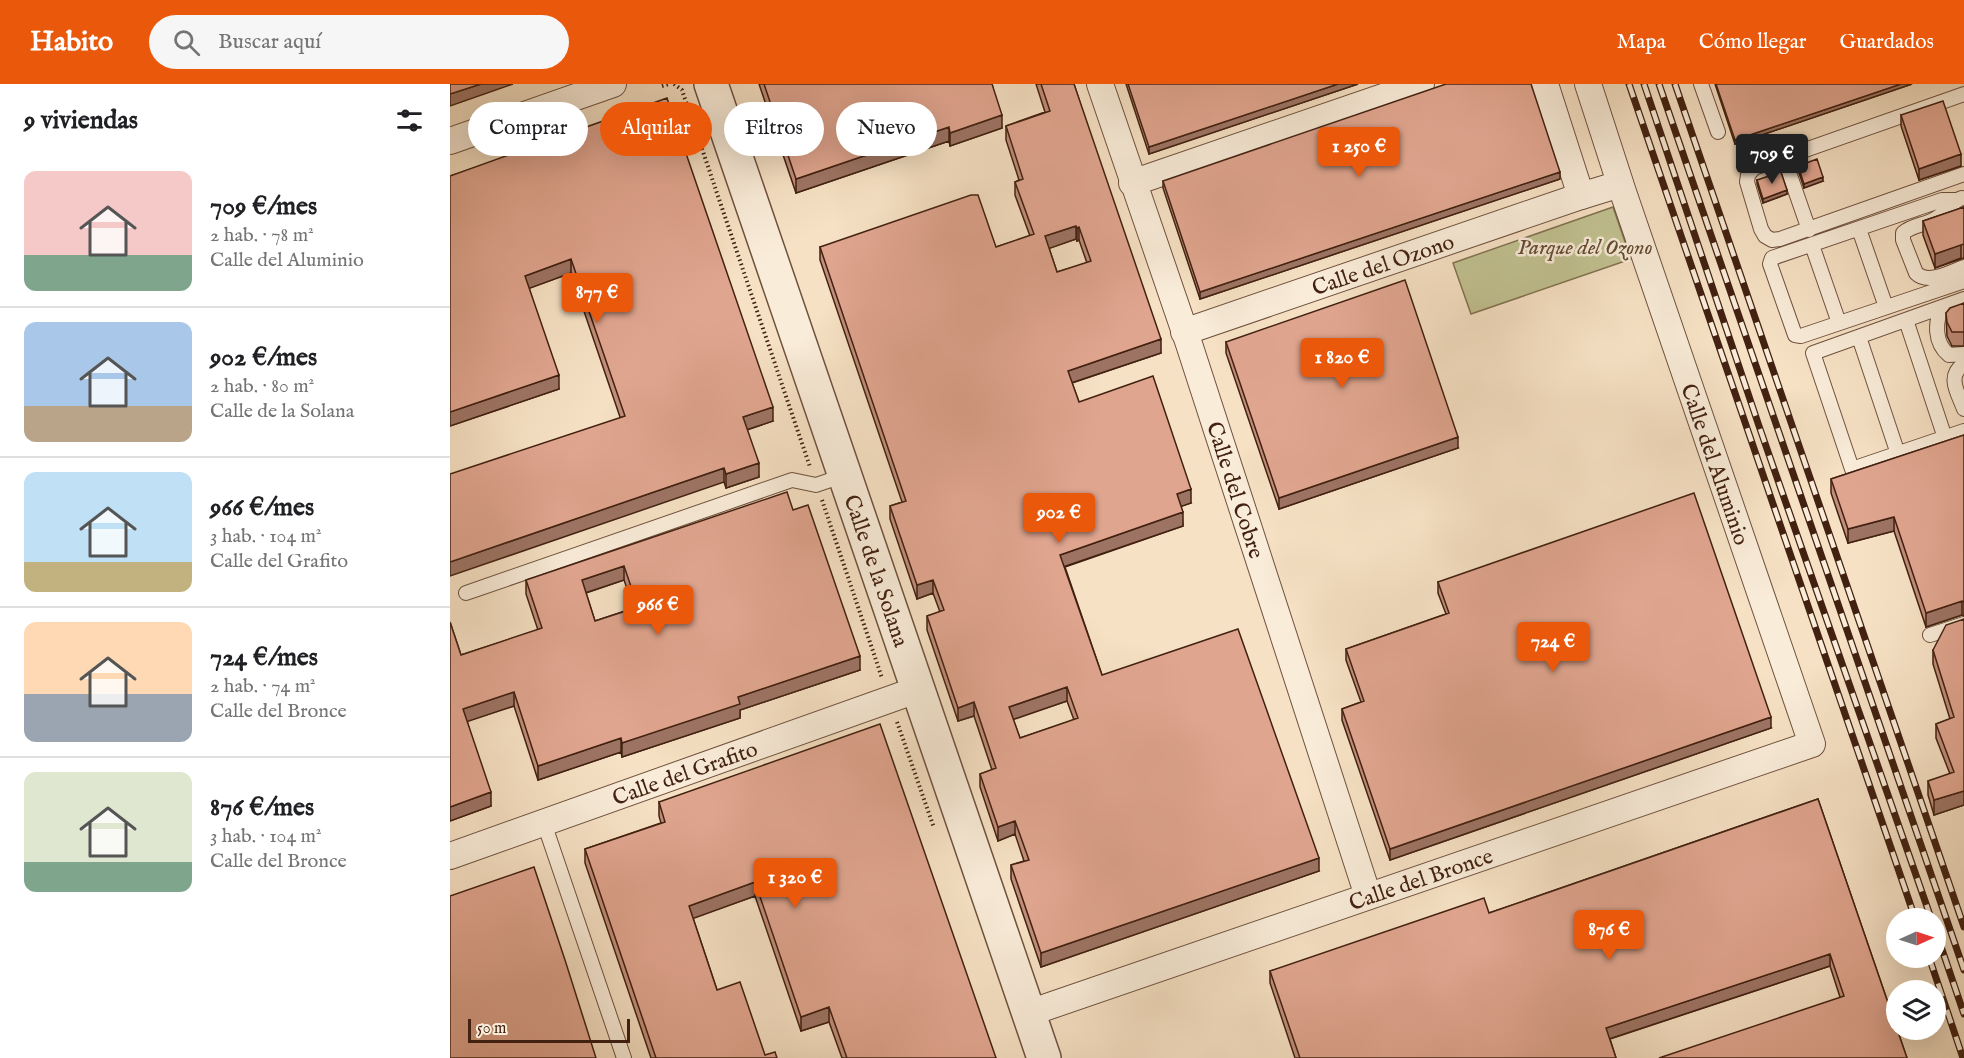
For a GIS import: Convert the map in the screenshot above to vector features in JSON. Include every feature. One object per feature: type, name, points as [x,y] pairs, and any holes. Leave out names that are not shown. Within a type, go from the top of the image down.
[{"type":"street","points":[[450,141],[613,84]]},
{"type":"street","name":"Calle de la Solana","points":[[711,84],[831,480],[904,695],[1029,1013],[1044,1058]]},
{"type":"street","name":"Calle del Cobre","points":[[1100,84],[1184,332],[1368,896]]},
{"type":"street","points":[[1132,183],[1421,84]]},
{"type":"street","points":[[1545,84],[1581,196],[1620,184]]},
{"type":"street","name":"Calle del Aluminio","points":[[1588,84],[1620,184],[1812,744]]},
{"type":"street","name":"Calle del Ozono","points":[[1184,332],[1581,196]]},
{"type":"street","name":"Calle del Grafito","points":[[450,856],[904,695]]},
{"type":"street","name":"Calle del Bronce","points":[[1029,1013],[1812,744]]},
{"type":"lane","points":[[1701,84],[1718,132]]},
{"type":"lane","points":[[1964,94],[1754,168],[1748,175],[1748,182],[1761,229],[1765,236],[1772,240],[1809,230],[1964,174]]},
{"type":"lane","points":[[1784,158],[1809,230]]},
{"type":"lane","points":[[1960,198],[1942,200],[1772,258],[1770,264],[1795,334],[1801,336],[1964,281]]},
{"type":"lane","points":[[1960,198],[1947,213],[1932,222],[1907,229],[1903,233],[1903,240],[1919,276],[1936,277],[1964,267]]},
{"type":"lane","points":[[1859,229],[1886,307]]},
{"type":"lane","points":[[1812,245],[1839,323]]},
{"type":"lane","points":[[1964,299],[1813,352],[1852,470],[1964,431]]},
{"type":"lane","points":[[1942,307],[1936,319],[1936,329],[1944,351],[1949,355],[1964,354]]},
{"type":"lane","points":[[1906,320],[1945,438]]},
{"type":"lane","points":[[1859,337],[1898,454]]},
{"type":"lane","points":[[1964,364],[1956,370],[1954,378],[1964,409]]},
{"type":"lane","points":[[466,593],[792,480],[831,480]]},
{"type":"lane","points":[[1930,635],[1964,624]]},
{"type":"lane","points":[[544,823],[624,1058]]},
{"type":"path","points":[[662,86],[669,84]]},
{"type":"path","points":[[674,84],[682,90],[831,480],[904,695],[936,834]]},
{"type":"green space","name":"Parque del Ozono","points":[[1613,207],[1631,259],[1471,314],[1453,263]]},
{"type":"building","points":[[450,84],[481,84],[450,94]]},
{"type":"building","points":[[764,84],[992,84],[1002,115],[950,133],[949,127],[937,131],[937,102],[836,102],[836,156],[864,156],[796,179],[788,156],[824,156],[824,102],[770,102]]},
{"type":"building","points":[[1041,84],[1074,84],[1161,339],[1068,371],[1079,402],[1153,376],[1191,489],[1177,494],[1183,512],[1060,555],[1102,675],[1238,629],[1319,858],[1041,953],[1011,865],[1029,860],[1015,821],[998,827],[980,774],[996,768],[974,702],[958,708],[927,616],[944,610],[933,580],[917,585],[890,506],[906,501],[820,247],[971,195],[978,195],[996,247],[1034,234],[1015,182],[1023,179],[1006,126],[1050,111]],"holes":[[[1079,227],[1091,261],[1057,272],[1045,236]],[[1067,687],[1078,718],[1020,738],[1009,707]]]},
{"type":"building","points":[[1128,84],[1338,84],[1149,147]]},
{"type":"building","points":[[1446,84],[1531,84],[1560,172],[1200,292],[1163,181]]},
{"type":"building","points":[[1716,84],[1901,84],[1735,140]]},
{"type":"building","points":[[667,98],[668,102],[656,102]]},
{"type":"building","points":[[1943,101],[1961,154],[1919,169],[1901,115]]},
{"type":"building","points":[[600,122],[600,156],[687,156],[773,407],[743,417],[759,463],[726,474],[724,468],[450,562],[450,474],[625,416],[571,259],[525,276],[559,375],[450,412],[450,176],[506,156],[588,156],[588,126]]},
{"type":"building","points":[[1817,159],[1823,177],[1804,184],[1798,166]]},
{"type":"building","points":[[1781,172],[1787,190],[1763,199],[1757,180]]},
{"type":"building","points":[[1964,207],[1964,244],[1935,254],[1923,221]]},
{"type":"building","points":[[1405,280],[1458,437],[1279,498],[1226,342]]},
{"type":"building","points":[[1964,303],[1964,332],[1952,332],[1946,313],[1950,308]]},
{"type":"building","points":[[1964,435],[1964,602],[1926,613],[1894,517],[1848,529],[1831,479]]},
{"type":"building","points":[[787,492],[793,510],[808,505],[860,656],[738,697],[740,704],[622,743],[621,738],[538,766],[514,692],[463,709],[491,792],[450,807],[450,622],[461,655],[542,628],[526,580]],"holes":[[[624,566],[638,607],[595,621],[582,580]]]},
{"type":"building","points":[[1694,493],[1771,717],[1390,849],[1342,709],[1364,701],[1346,649],[1449,613],[1438,582]]},
{"type":"building","points":[[1964,619],[1964,791],[1934,800],[1928,781],[1954,772],[1936,724],[1954,717],[1933,650],[1946,625]]},
{"type":"building","points":[[880,724],[996,1058],[847,1058],[829,1007],[801,1017],[755,882],[689,906],[717,990],[740,982],[765,1055],[775,1052],[777,1058],[656,1058],[585,849],[665,822],[659,802]]},
{"type":"building","points":[[1818,799],[1886,997],[1886,1040],[1901,1040],[1907,1058],[1659,1058],[1844,996],[1830,954],[1606,1028],[1616,1058],[1300,1058],[1270,971],[1484,898],[1489,913]]},
{"type":"building","points":[[534,867],[596,1058],[450,1058],[450,896]]},
{"type":"railway","points":[[1629,84],[1912,908]]},
{"type":"railway","points":[[1644,84],[1759,426],[1928,908]]},
{"type":"railway","points":[[1659,84],[1964,970]]},
{"type":"railway","points":[[1675,84],[1964,927]]},
{"type":"railway","points":[[1946,961],[1964,1014]]},
{"type":"railway","points":[[1933,968],[1963,1058]]}]
